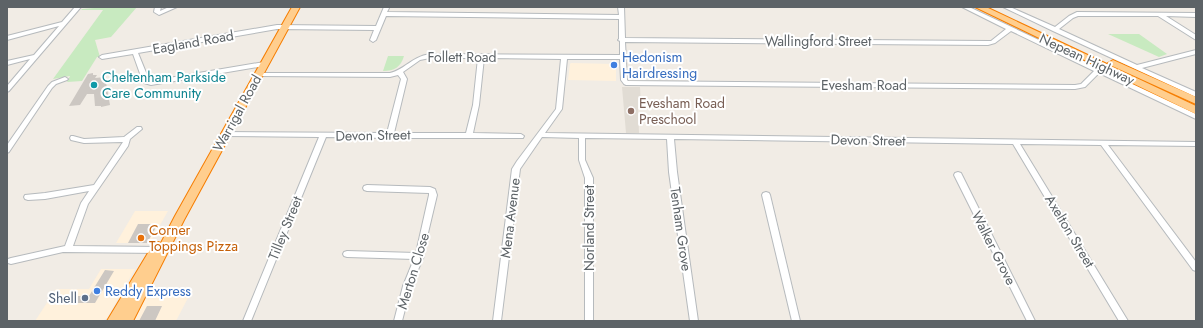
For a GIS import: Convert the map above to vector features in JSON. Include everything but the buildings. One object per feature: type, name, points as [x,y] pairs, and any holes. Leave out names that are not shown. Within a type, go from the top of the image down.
[{"type":"highway","name":"Warrigal Road","points":[[114,321],[160,250],[296,7]]},
{"type":"highway","name":"Nepean Highway","points":[[979,7],[992,10],[1135,70],[1196,101]]},
{"type":"highway","name":"Nepean Highway","points":[[992,10],[1196,110]]},
{"type":"highway","name":"Warrigal Road","points":[[126,321],[160,250]]},
{"type":"street","points":[[7,90],[78,7]]},
{"type":"street","points":[[158,7],[157,11],[159,13],[174,7]]},
{"type":"street","points":[[621,7],[621,40],[623,57]]},
{"type":"street","points":[[966,7],[992,10]]},
{"type":"street","points":[[966,7],[1196,117]]},
{"type":"street","points":[[1006,7],[1135,70],[1196,95]]},
{"type":"street","points":[[373,40],[386,8]]},
{"type":"street","points":[[384,14],[621,17]]},
{"type":"street","points":[[1055,30],[1077,14],[1196,15]]},
{"type":"street","points":[[1160,15],[1196,38]]},
{"type":"street","points":[[7,38],[64,23]]},
{"type":"street","name":"Eagland Road","points":[[102,57],[284,27],[378,28]]},
{"type":"street","name":"Wallingford Street","points":[[621,40],[988,43],[993,42],[1010,28]]},
{"type":"street","points":[[135,52],[146,82],[151,83],[264,64]]},
{"type":"street","points":[[1135,70],[1143,65],[1196,52]]},
{"type":"street","points":[[7,63],[36,56]]},
{"type":"street","name":"Follett Road","points":[[400,72],[415,59],[423,56],[623,57]]},
{"type":"street","points":[[469,135],[476,106],[481,56]]},
{"type":"street","name":"Mena Avenue","points":[[497,321],[516,169],[559,109],[564,57]]},
{"type":"street","name":"Evesham Road","points":[[623,57],[624,81],[626,83],[1075,87],[1083,86],[1098,71]]},
{"type":"street","points":[[258,74],[384,75],[400,72],[404,79],[390,136]]},
{"type":"street","points":[[7,150],[50,87],[54,83],[64,79]]},
{"type":"street","points":[[73,138],[84,141],[125,139],[139,129]]},
{"type":"street","name":"Devon Street","points":[[225,134],[323,136],[390,136],[412,134],[521,136]]},
{"type":"street","name":"Tilley Street","points":[[247,321],[323,136]]},
{"type":"street","name":"Devon Street","points":[[540,136],[1196,144]]},
{"type":"street","name":"Norland Street","points":[[582,136],[582,157],[589,181],[589,321]]},
{"type":"street","name":"Tenham Grove","points":[[670,137],[673,172],[694,321]]},
{"type":"street","points":[[68,249],[85,203],[126,144],[127,140],[125,139]]},
{"type":"street","name":"Axelton Street","points":[[1015,142],[1124,321]]},
{"type":"street","points":[[1103,143],[1196,268]]},
{"type":"street","name":"Walker Grove","points":[[958,175],[1031,321]]},
{"type":"street","points":[[28,197],[45,196],[96,187]]},
{"type":"street","name":"Merton Close","points":[[367,188],[430,190],[433,194],[418,264],[406,287],[398,321]]},
{"type":"street","points":[[766,195],[796,321]]},
{"type":"street","points":[[11,261],[58,249],[160,250]]},
{"type":"street","points":[[347,254],[420,256]]},
{"type":"shaded area","points":[[571,63],[614,64],[616,65],[616,81],[568,80]]},
{"type":"shaded area","name":"Evesham Road Preschool","points":[[622,87],[640,87],[641,107],[638,108],[639,133],[626,133]]},
{"type":"shaded area","points":[[135,211],[168,211],[150,243],[116,243]]},
{"type":"shaded area","name":"Shell","points":[[101,269],[135,269],[107,318],[102,321],[35,321],[56,289],[89,289]]},
{"type":"shaded area","points":[[148,293],[190,294],[176,321],[134,321]]},
{"type":"green space","points":[[106,7],[137,7],[111,37],[95,40],[100,57],[97,57],[82,81],[67,82],[70,76],[53,79],[103,10],[81,10]]},
{"type":"green space","points":[[1108,34],[1139,34],[1167,54],[1159,57]]},
{"type":"green space","points":[[388,56],[404,56],[399,66],[383,71]]},
{"type":"place","name":"Hedonism Hairdressing","points":[[614,65]]},
{"type":"place","name":"Cheltenham Parkside Care Community","points":[[94,85]]},
{"type":"place","name":"Evesham Road Preschool","points":[[631,111]]},
{"type":"place","name":"Corner Toppings Pizza","points":[[141,238]]},
{"type":"place","name":"Reddy Express","points":[[97,291]]},
{"type":"place","name":"Shell","points":[[85,298]]}]
